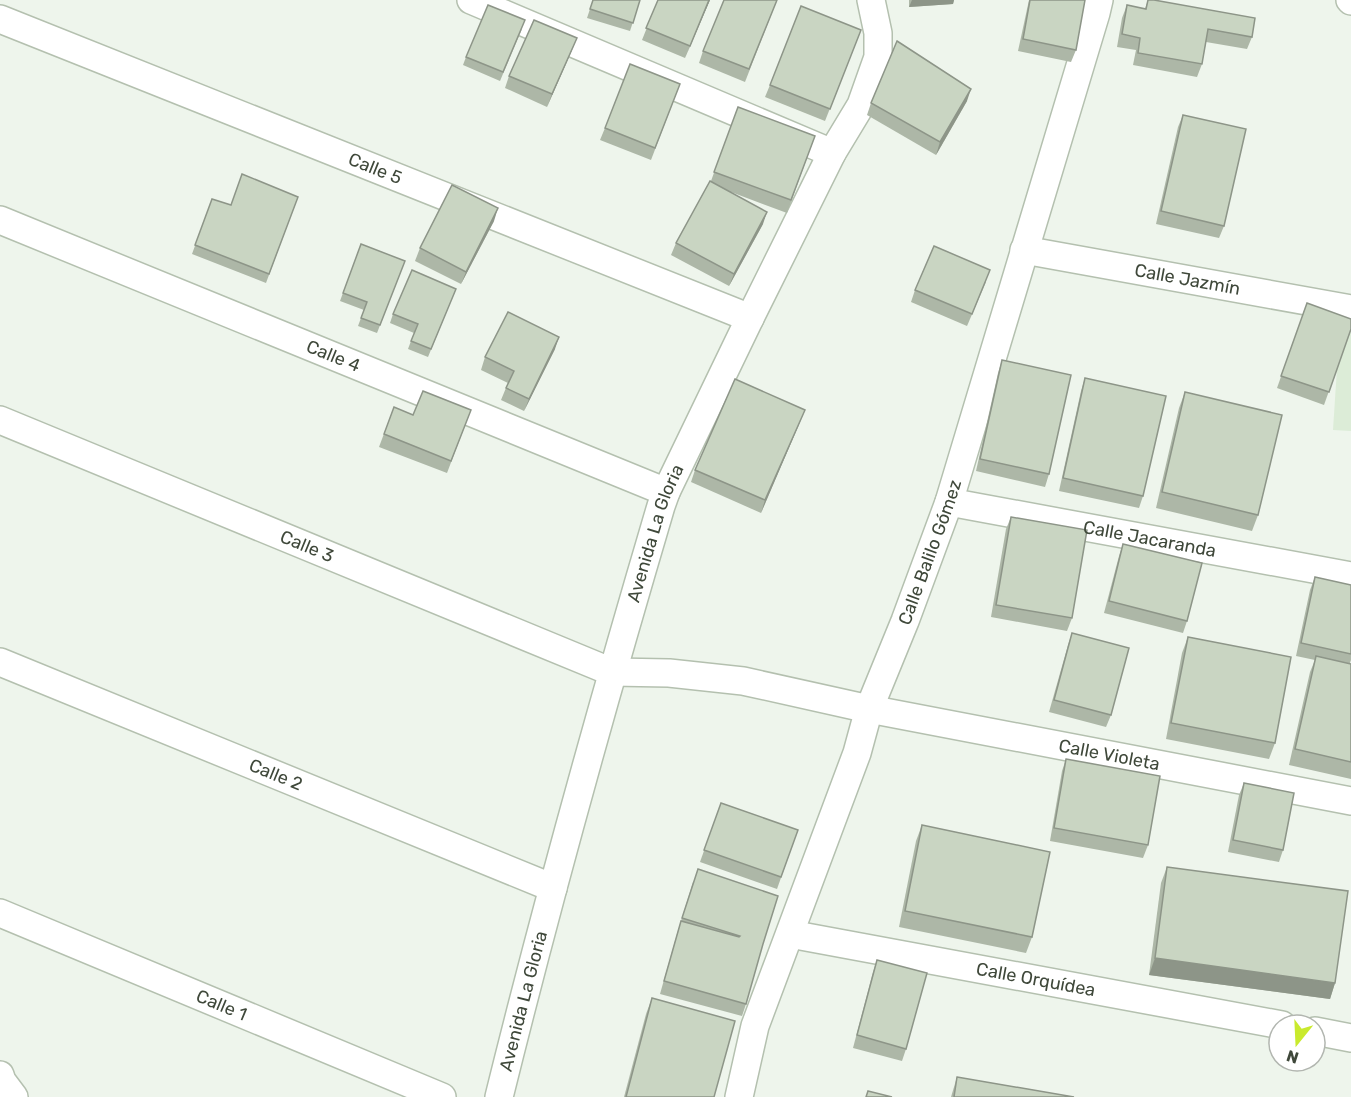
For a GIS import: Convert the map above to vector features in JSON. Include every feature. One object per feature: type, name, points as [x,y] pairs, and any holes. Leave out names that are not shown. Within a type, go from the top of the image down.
[{"type":"street","points":[[471,0],[832,153]]},
{"type":"street","name":"Avenida La Gloria","points":[[499,1097],[531,968],[612,672],[661,506],[750,318],[832,153],[861,105],[878,57],[878,33],[871,0]]},
{"type":"street","name":"Calle Balilo Gómez","points":[[739,1097],[755,1026],[857,753],[869,709],[905,621],[949,502],[1099,0]]},
{"type":"street","name":"Calle 5","points":[[0,19],[750,318]]},
{"type":"street","name":"Calle 4","points":[[0,220],[666,492]]},
{"type":"street","name":"Calle Jazmín","points":[[1024,250],[1351,309]]},
{"type":"street","name":"Calle 3","points":[[0,420],[612,672]]},
{"type":"street","name":"Calle Jacaranda","points":[[949,502],[1351,576]]},
{"type":"street","name":"Calle 2","points":[[0,662],[553,888]]},
{"type":"street","name":"Calle Violeta","points":[[612,672],[669,673],[743,681],[869,709],[1351,801]]},
{"type":"street","name":"Calle 1","points":[[0,913],[442,1097]]},
{"type":"street","name":"Calle Orquídea","points":[[790,934],[1267,1022]]},
{"type":"street","points":[[1327,1033],[1351,1038]]},
{"type":"street","points":[[0,1076],[14,1097]]},
{"type":"shaded area","points":[[1340,322],[1351,322],[1351,431],[1333,430]]},
{"type":"building","points":[[593,0],[640,0],[633,23],[590,9]]},
{"type":"building","points":[[658,0],[709,0],[690,46],[646,28]]},
{"type":"building","points":[[724,0],[777,0],[749,69],[703,51]]},
{"type":"building","points":[[1030,0],[1085,0],[1076,50],[1023,39]]},
{"type":"building","points":[[1148,0],[1255,18],[1252,37],[1208,29],[1202,64],[1138,53],[1140,38],[1122,34],[1127,5],[1146,9]]},
{"type":"building","points":[[488,5],[525,20],[503,72],[466,57]]},
{"type":"building","points":[[801,6],[861,30],[830,109],[770,85]]},
{"type":"building","points":[[534,20],[577,38],[552,94],[509,76]]},
{"type":"building","points":[[897,41],[971,89],[940,142],[871,103]]},
{"type":"building","points":[[630,64],[680,84],[655,148],[605,128]]},
{"type":"building","points":[[738,107],[815,136],[791,200],[714,172]]},
{"type":"building","points":[[1183,115],[1246,129],[1224,226],[1161,211]]},
{"type":"building","points":[[242,174],[298,197],[269,274],[195,245],[212,199],[231,205]]},
{"type":"building","points":[[710,181],[767,212],[734,274],[676,243]]},
{"type":"building","points":[[452,185],[498,208],[466,272],[420,248]]},
{"type":"building","points":[[361,244],[405,261],[380,325],[361,318],[367,302],[343,293]]},
{"type":"building","points":[[934,246],[990,270],[972,314],[915,290]]},
{"type":"building","points":[[412,270],[456,289],[431,349],[411,341],[418,324],[393,314]]},
{"type":"building","points":[[1307,303],[1351,319],[1351,329],[1329,392],[1281,376]]},
{"type":"building","points":[[508,312],[559,337],[529,399],[506,388],[514,371],[485,357]]},
{"type":"building","points":[[1002,360],[1071,375],[1049,474],[980,459]]},
{"type":"building","points":[[1085,378],[1166,396],[1143,496],[1063,478]]},
{"type":"building","points":[[735,379],[805,410],[765,500],[695,470]]},
{"type":"building","points":[[423,391],[471,410],[451,461],[384,434],[394,407],[413,415]]},
{"type":"building","points":[[1185,392],[1282,415],[1258,515],[1162,492]]},
{"type":"building","points":[[1011,517],[1087,530],[1072,618],[996,605]]},
{"type":"building","points":[[1123,544],[1202,563],[1187,621],[1109,601]]},
{"type":"building","points":[[1315,577],[1351,585],[1351,654],[1301,643]]},
{"type":"building","points":[[1072,633],[1129,648],[1111,715],[1054,700]]},
{"type":"building","points":[[1188,637],[1291,657],[1275,743],[1171,723]]},
{"type":"building","points":[[1316,656],[1351,664],[1351,762],[1295,749]]},
{"type":"building","points":[[1066,759],[1160,776],[1148,845],[1054,828]]},
{"type":"building","points":[[1244,783],[1294,793],[1283,850],[1233,840]]},
{"type":"building","points":[[721,803],[798,830],[781,877],[704,850]]},
{"type":"building","points":[[922,825],[1050,852],[1032,937],[905,911]]},
{"type":"building","points":[[1167,867],[1348,891],[1335,983],[1155,958]]},
{"type":"building","points":[[698,869],[778,896],[746,1004],[664,981],[681,921],[740,936],[682,918]]},
{"type":"building","points":[[877,960],[927,973],[906,1049],[857,1035]]},
{"type":"building","points":[[652,998],[735,1021],[714,1097],[626,1097]]},
{"type":"building","points":[[957,1077],[1074,1097],[954,1097]]},
{"type":"building","points":[[868,1091],[892,1097],[866,1097]]}]
